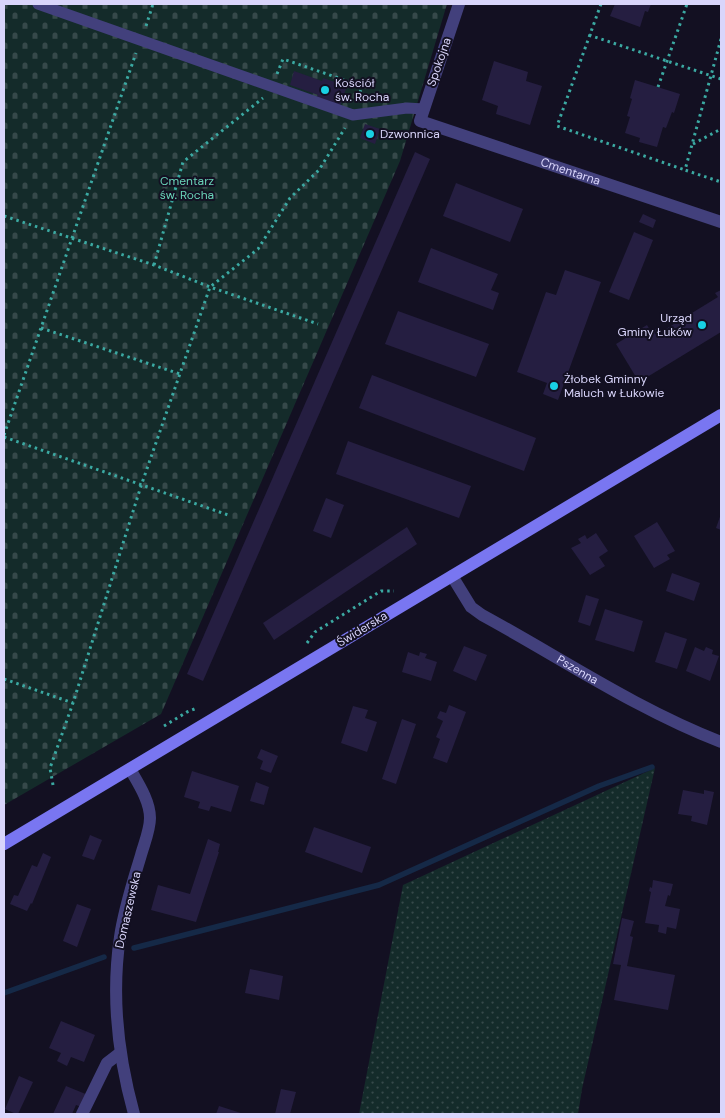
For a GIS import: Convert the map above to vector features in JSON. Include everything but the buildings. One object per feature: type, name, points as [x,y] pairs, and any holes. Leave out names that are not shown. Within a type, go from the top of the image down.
[{"type":"main road","name":"Świderska","points":[[4,844],[721,415]]},
{"type":"street","name":"Spokojna","points":[[422,115],[458,4]]},
{"type":"street","name":"Cmentarna","points":[[422,115],[721,222]]},
{"type":"street","name":"Pszenna","points":[[452,576],[471,607],[482,615],[653,712],[721,742]]},
{"type":"street","name":"Domaszewska","points":[[130,769],[142,790],[150,818],[120,935],[116,980],[116,1013],[120,1053],[134,1114]]},
{"type":"street","points":[[82,1114],[107,1063],[120,1053]]},
{"type":"lane","points":[[38,4],[353,115],[407,108],[422,115]]},
{"type":"path","points":[[153,4],[4,436],[141,486],[231,516]]},
{"type":"path","points":[[601,4],[557,126],[721,182]]},
{"type":"path","points":[[658,87],[687,4]]},
{"type":"path","points":[[589,35],[721,79]]},
{"type":"path","points":[[685,170],[721,39]]},
{"type":"path","points":[[53,785],[50,768],[73,704],[141,486],[210,287],[258,249],[290,198],[319,170],[353,115],[362,86],[283,59],[272,86],[265,96],[183,162],[154,265]]},
{"type":"path","points":[[692,144],[721,129]]},
{"type":"path","points":[[4,216],[154,265],[210,287],[318,324]]},
{"type":"path","points":[[41,328],[180,374]]},
{"type":"path","points":[[4,679],[73,704]]},
{"type":"path","points":[[164,726],[187,712]]},
{"type":"green space","name":"Cmentarz św. Rocha","points":[[4,4],[447,4],[400,161],[161,714],[4,805]]},
{"type":"green space","points":[[655,768],[582,1089],[578,1114],[359,1114],[403,885]]},
{"type":"waterway","points":[[134,948],[379,885],[599,786],[652,767]]},
{"type":"waterway","points":[[4,993],[104,957]]},
{"type":"place","name":"Kościół św. Rocha","points":[[325,90]]},
{"type":"place","name":"Dzwonnica","points":[[370,134]]},
{"type":"place","name":"Urząd Gminy Łuków","points":[[702,325]]},
{"type":"place","name":"Żłobek Gminny Maluch w Łukowie","points":[[554,386]]}]
